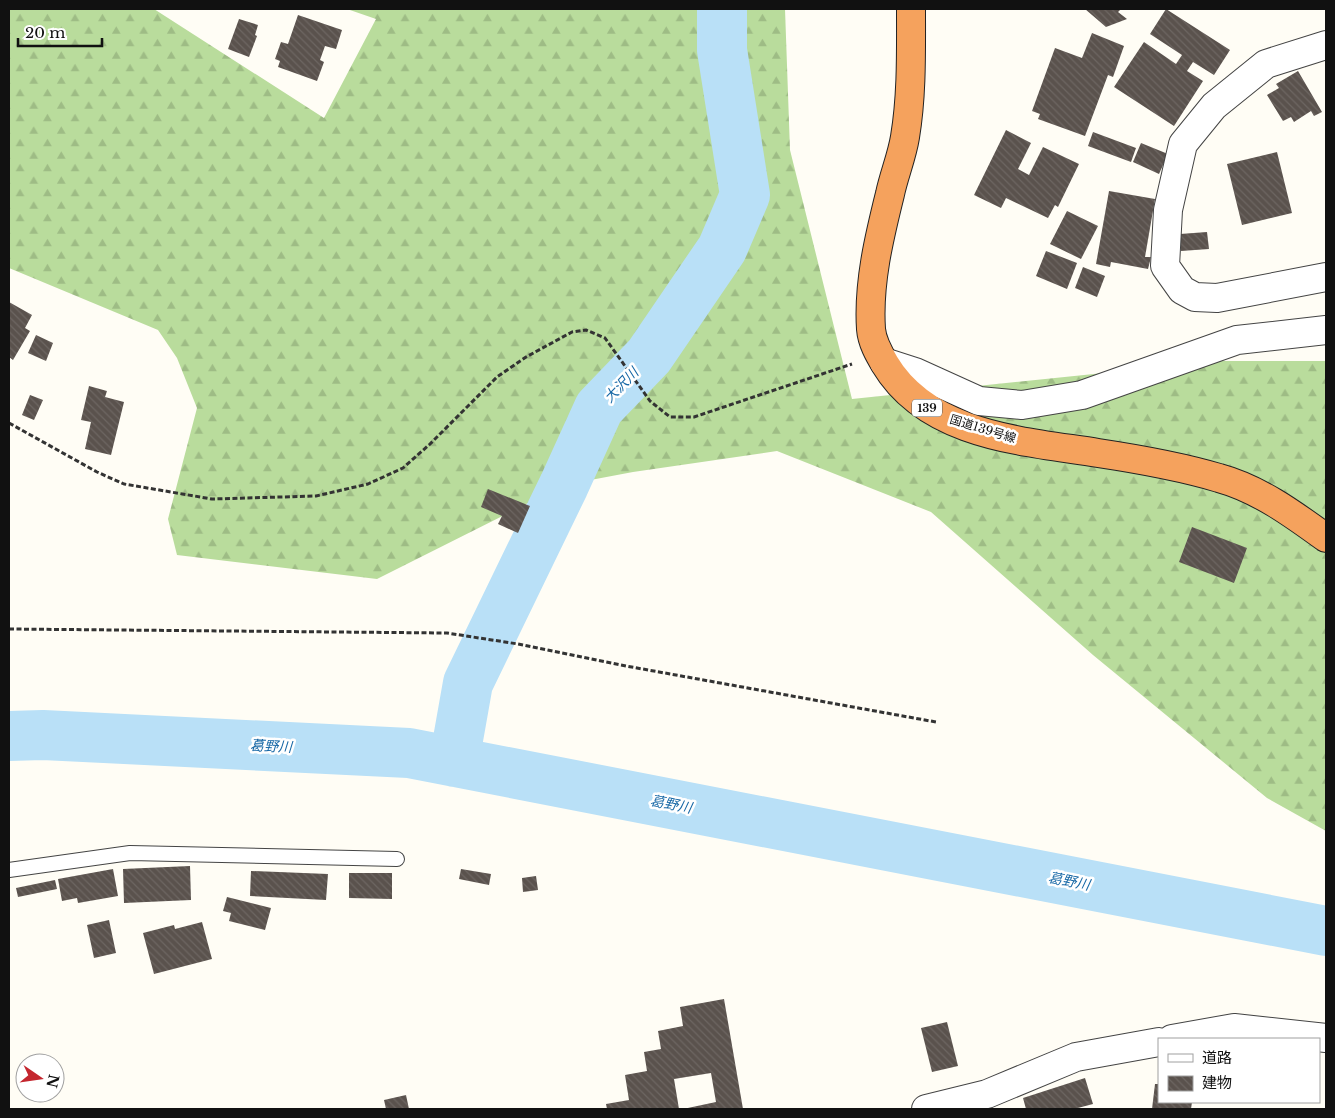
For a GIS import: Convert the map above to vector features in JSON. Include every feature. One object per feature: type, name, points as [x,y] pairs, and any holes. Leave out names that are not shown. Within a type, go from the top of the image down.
[{"type":"highway","name":"国道139号線","points":[[911,9],[911,65],[905,137],[876,249],[871,331],[881,357],[897,384],[920,405],[955,422],[992,434],[1042,446],[1165,465],[1221,478],[1266,497],[1326,538]]},
{"type":"street","points":[[1326,45],[1266,64],[1214,106],[1183,144],[1168,210],[1165,266],[1182,290],[1195,297],[1217,298],[1326,277]]},
{"type":"street","points":[[881,357],[979,400],[1022,405],[1082,395],[1237,340],[1326,330]]},
{"type":"street","points":[[1178,1038],[1234,1028],[1326,1038]]},
{"type":"street","points":[[926,1109],[987,1094],[1076,1057],[1158,1042]]},
{"type":"lane","points":[[9,870],[130,853],[397,859]]},
{"type":"path","points":[[9,423],[97,472],[124,484],[212,499],[316,496],[368,484],[403,468],[430,444],[497,377],[526,357],[572,332],[586,330],[605,338],[650,401],[670,417],[694,417],[814,375],[881,357]]},
{"type":"path","points":[[9,629],[447,633],[518,644],[626,666],[936,722]]},
{"type":"green space","points":[[9,9],[154,9],[324,118],[376,19],[347,9],[785,9],[790,150],[852,399],[1220,361],[1326,361],[1326,831],[1267,798],[1093,655],[931,512],[777,451],[633,472],[564,485],[377,579],[177,555],[168,519],[197,408],[177,358],[158,330],[9,268]]},
{"type":"building","points":[[1085,9],[1121,9],[1118,12],[1127,19],[1106,27]]},
{"type":"building","points":[[1166,9],[1230,50],[1214,75],[1193,62],[1187,71],[1203,81],[1174,126],[1114,87],[1144,42],[1176,64],[1182,55],[1150,34]]},
{"type":"building","points":[[298,15],[342,30],[336,49],[325,46],[320,60],[324,62],[317,81],[278,67],[280,61],[275,59],[281,42],[288,44]]},
{"type":"building","points":[[239,19],[258,25],[255,35],[257,36],[249,57],[228,49]]},
{"type":"building","points":[[1092,33],[1124,46],[1113,77],[1108,75],[1085,136],[1038,119],[1040,114],[1032,111],[1055,48],[1082,58]]},
{"type":"building","points":[[1298,71],[1322,112],[1314,116],[1311,111],[1294,122],[1291,117],[1283,121],[1267,95],[1279,88],[1276,84]]},
{"type":"building","points":[[1006,130],[1031,143],[1018,169],[1029,175],[1043,147],[1079,164],[1058,207],[1055,205],[1048,218],[1006,198],[1001,208],[974,195]]},
{"type":"building","points":[[1093,132],[1136,148],[1131,162],[1088,146]]},
{"type":"building","points":[[1141,143],[1168,154],[1159,174],[1133,162]]},
{"type":"building","points":[[1277,152],[1292,213],[1242,225],[1227,164]]},
{"type":"building","points":[[1109,191],[1155,199],[1145,257],[1151,257],[1148,269],[1111,262],[1110,267],[1096,264]]},
{"type":"building","points":[[1067,211],[1098,226],[1081,259],[1050,244]]},
{"type":"building","points":[[1207,232],[1209,249],[1181,251],[1180,234]]},
{"type":"building","points":[[1046,251],[1077,263],[1067,289],[1036,276]]},
{"type":"building","points":[[1083,267],[1105,276],[1097,297],[1075,288]]},
{"type":"building","points":[[9,302],[32,315],[25,328],[30,331],[13,360],[9,357]]},
{"type":"building","points":[[36,335],[53,343],[46,361],[28,353]]},
{"type":"building","points":[[89,386],[107,391],[105,397],[124,402],[111,455],[85,449],[91,422],[81,420]]},
{"type":"building","points":[[30,395],[43,400],[34,420],[22,415]]},
{"type":"building","points":[[488,489],[530,506],[518,533],[498,524],[502,516],[481,507]]},
{"type":"building","points":[[1192,527],[1247,548],[1234,583],[1179,562]]},
{"type":"building","points":[[190,866],[191,900],[124,903],[123,869]]},
{"type":"building","points":[[113,869],[118,896],[78,903],[77,898],[62,901],[58,879]]},
{"type":"building","points":[[461,869],[491,874],[489,885],[459,879]]},
{"type":"building","points":[[251,871],[328,874],[326,900],[250,896]]},
{"type":"building","points":[[349,873],[392,873],[392,899],[349,898]]},
{"type":"building","points":[[536,876],[538,890],[523,892],[522,878]]},
{"type":"building","points":[[55,880],[57,889],[18,897],[16,888]]},
{"type":"building","points":[[227,897],[271,908],[265,930],[229,921],[231,913],[223,911]]},
{"type":"building","points":[[109,920],[116,953],[94,958],[87,925]]},
{"type":"building","points":[[202,922],[212,959],[154,974],[143,933],[174,925],[175,929]]},
{"type":"building","points":[[724,999],[743,1109],[683,1109],[716,1102],[711,1073],[674,1079],[679,1109],[607,1109],[606,1104],[629,1100],[625,1075],[647,1071],[644,1052],[661,1049],[658,1031],[683,1026],[680,1007]]},
{"type":"building","points":[[947,1022],[958,1066],[932,1072],[921,1028]]},
{"type":"building","points":[[1085,1078],[1093,1104],[1074,1109],[1026,1109],[1023,1098]]},
{"type":"building","points":[[1155,1084],[1158,1084],[1158,1103],[1192,1103],[1191,1109],[1152,1109]]},
{"type":"building","points":[[406,1095],[409,1109],[386,1109],[384,1100]]},
{"type":"waterway","name":"大沢川","points":[[454,762],[468,683],[564,485],[599,408],[649,356],[722,249],[745,195],[722,50],[722,9]]},
{"type":"waterway","name":"葛野川","points":[[9,736],[43,735],[409,753],[1326,931]]}]
